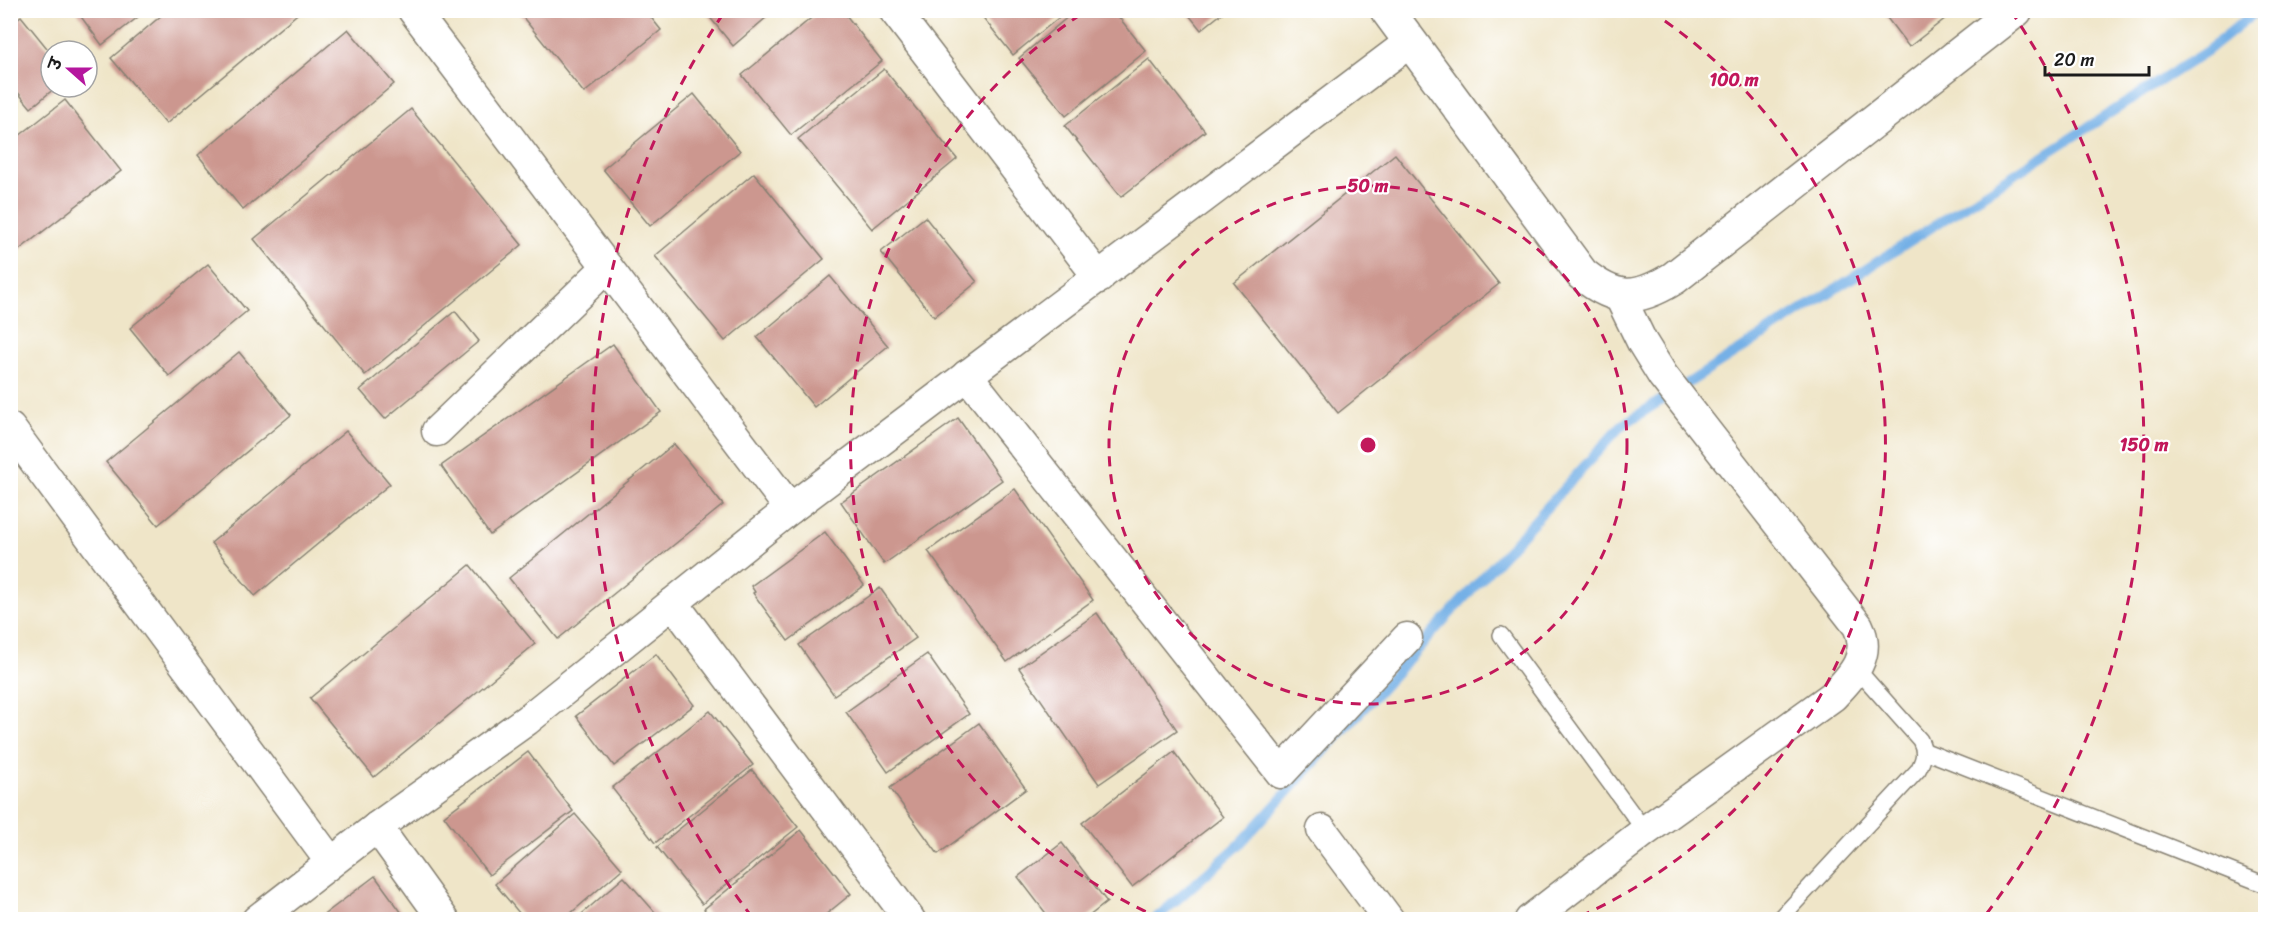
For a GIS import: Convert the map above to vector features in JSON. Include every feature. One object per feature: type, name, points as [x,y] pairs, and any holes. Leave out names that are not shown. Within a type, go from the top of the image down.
[{"type":"street","points":[[413,10],[790,509]]},
{"type":"street","points":[[894,10],[1099,278]]},
{"type":"street","points":[[1387,10],[1582,274],[1599,287],[1619,295],[1642,294],[1674,278],[2016,10]]},
{"type":"street","points":[[257,920],[330,861],[527,720],[790,509],[1410,42]]},
{"type":"street","points":[[436,431],[607,267]]},
{"type":"street","points":[[1530,920],[1645,831],[1833,696],[1848,680],[1863,654],[1864,638],[1858,626],[1663,376],[1641,342],[1619,295]]},
{"type":"street","points":[[968,375],[1281,773],[1407,638]]},
{"type":"street","points":[[10,428],[330,861]]},
{"type":"street","points":[[673,603],[910,920]]},
{"type":"street","points":[[377,827],[444,920]]},
{"type":"street","points":[[1322,830],[1389,920]]},
{"type":"lane","points":[[1501,635],[1645,831]]},
{"type":"lane","points":[[1856,668],[1920,740],[1925,751],[2265,885]]},
{"type":"lane","points":[[1779,920],[1918,770],[1925,751]]},
{"type":"building","points":[[76,10],[147,10],[102,45]]},
{"type":"building","points":[[168,10],[302,10],[166,124],[111,58]]},
{"type":"building","points":[[517,10],[645,10],[661,30],[584,93]]},
{"type":"building","points":[[704,10],[775,10],[733,46]]},
{"type":"building","points":[[821,10],[842,10],[882,61],[791,135],[742,75]]},
{"type":"building","points":[[977,10],[1068,10],[1013,55]]},
{"type":"building","points":[[1076,10],[1113,10],[1146,51],[1066,116],[1019,58]]},
{"type":"building","points":[[1185,10],[1226,10],[1201,30]]},
{"type":"building","points":[[1881,10],[1956,10],[1909,47]]},
{"type":"building","points":[[21,16],[40,39],[39,99],[42,99],[31,108],[10,83],[10,24]]},
{"type":"building","points":[[348,29],[394,84],[243,210],[198,155]]},
{"type":"building","points":[[1149,59],[1205,131],[1121,197],[1065,126]]},
{"type":"building","points":[[884,69],[957,159],[872,229],[798,139]]},
{"type":"building","points":[[694,94],[740,151],[650,226],[603,169]]},
{"type":"building","points":[[65,100],[121,171],[10,257],[10,143]]},
{"type":"building","points":[[411,109],[522,245],[365,375],[254,239]]},
{"type":"building","points":[[1395,154],[1499,284],[1338,413],[1234,283]]},
{"type":"building","points":[[754,173],[824,259],[725,341],[655,256]]},
{"type":"building","points":[[925,217],[977,282],[934,317],[881,252]]},
{"type":"building","points":[[208,264],[247,311],[169,376],[130,328]]},
{"type":"building","points":[[830,276],[888,346],[814,407],[757,337]]},
{"type":"building","points":[[455,311],[479,341],[385,419],[360,390]]},
{"type":"building","points":[[613,344],[661,412],[490,535],[441,466]]},
{"type":"building","points":[[239,352],[291,415],[158,525],[106,462]]},
{"type":"building","points":[[958,418],[1002,480],[884,564],[841,502]]},
{"type":"building","points":[[346,431],[390,484],[255,596],[211,543]]},
{"type":"building","points":[[674,444],[723,505],[558,639],[509,578]]},
{"type":"building","points":[[1015,489],[1093,600],[1007,662],[928,551]]},
{"type":"building","points":[[825,532],[864,585],[788,641],[753,593],[755,592],[751,586]]},
{"type":"building","points":[[470,565],[535,644],[374,777],[310,698]]},
{"type":"building","points":[[880,588],[916,638],[834,695],[799,645]]},
{"type":"building","points":[[1097,613],[1177,730],[1099,784],[1019,668]]},
{"type":"building","points":[[656,654],[694,705],[614,766],[576,716]]},
{"type":"building","points":[[927,654],[969,714],[888,772],[846,712]]},
{"type":"building","points":[[710,711],[753,765],[655,843],[612,788]]},
{"type":"building","points":[[979,723],[1026,789],[938,854],[890,788]]},
{"type":"building","points":[[528,752],[573,811],[489,875],[444,816]]},
{"type":"building","points":[[1174,752],[1223,817],[1132,887],[1082,823]]},
{"type":"building","points":[[752,770],[798,827],[702,904],[657,847]]},
{"type":"building","points":[[575,814],[622,869],[563,920],[525,920],[495,884]]},
{"type":"building","points":[[801,830],[851,894],[819,920],[712,920],[704,909]]},
{"type":"building","points":[[1062,843],[1107,902],[1084,920],[1051,920],[1018,877]]},
{"type":"building","points":[[375,876],[407,920],[317,920]]},
{"type":"building","points":[[624,877],[662,920],[575,920]]},
{"type":"waterway","points":[[1154,920],[1238,846],[1621,426],[2207,51],[2258,10]]}]
